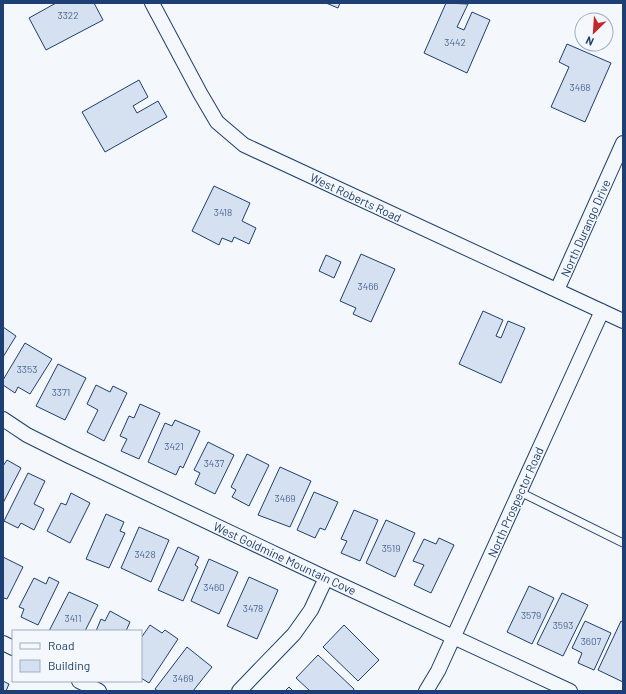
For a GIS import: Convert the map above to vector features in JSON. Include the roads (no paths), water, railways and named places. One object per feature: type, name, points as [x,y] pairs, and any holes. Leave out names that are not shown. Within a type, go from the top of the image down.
[{"type":"street","name":"West Roberts Road","points":[[152,3],[217,122],[244,145],[623,321]]},
{"type":"street","name":"North Durango Drive","points":[[558,290],[623,143]]},
{"type":"street","name":"North Prospector Road","points":[[426,691],[438,672],[602,311]]},
{"type":"street","name":"West Goldmine Mountain Cove","points":[[3,419],[27,435],[62,453],[570,691]]},
{"type":"street","points":[[239,691],[294,634],[310,610],[326,578]]},
{"type":"street","points":[[3,643],[12,648]]},
{"type":"street","points":[[81,682],[99,691]]},
{"type":"lane","points":[[520,492],[623,543]]}]
